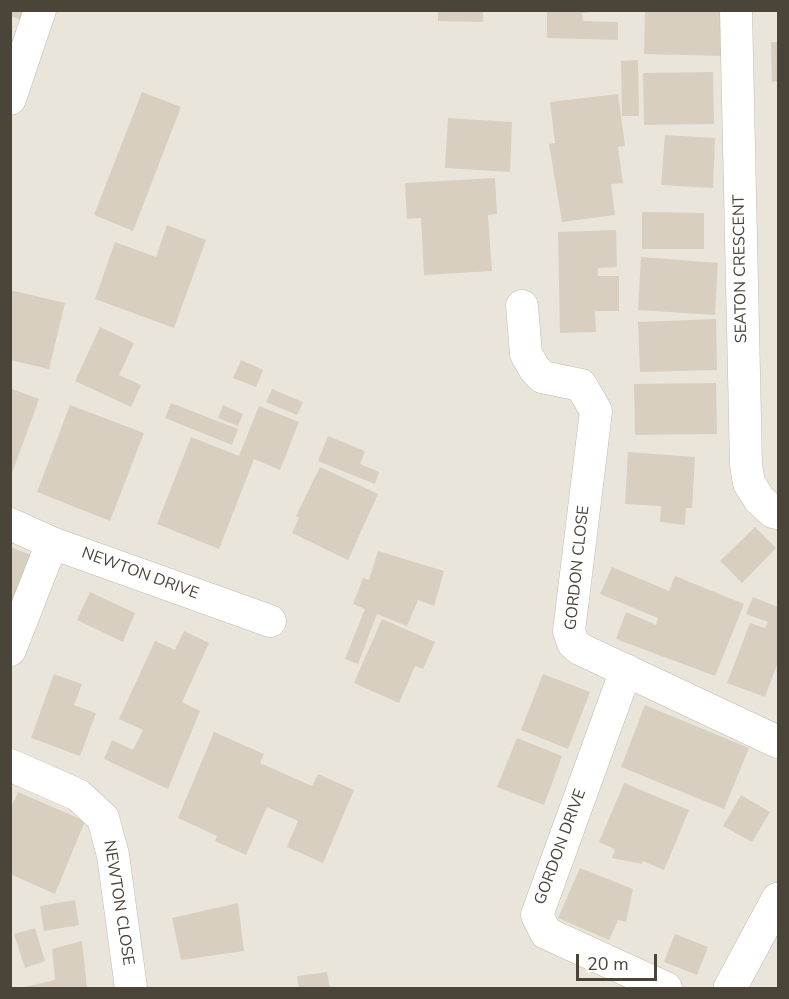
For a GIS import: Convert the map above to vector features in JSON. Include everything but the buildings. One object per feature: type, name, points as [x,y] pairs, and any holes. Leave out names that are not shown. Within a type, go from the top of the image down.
[{"type":"street","points":[[10,99],[40,10]]},
{"type":"street","name":"SEATON CRESCENT","points":[[736,10],[746,465],[749,483],[759,499],[778,513]]},
{"type":"street","name":"GORDON CLOSE","points":[[522,306],[526,354],[534,368],[542,377],[582,385],[596,411],[569,631],[573,643],[580,649],[778,742]]},
{"type":"street","name":"NEWTON DRIVE","points":[[10,524],[52,543],[270,621]]},
{"type":"street","points":[[10,650],[52,543]]},
{"type":"street","name":"GORDON DRIVE","points":[[626,670],[537,915],[546,933],[666,988]]},
{"type":"street","name":"NEWTON CLOSE","points":[[10,765],[78,795],[103,818],[113,855],[131,988]]},
{"type":"street","points":[[730,988],[778,898]]},
{"type":"shaded area","points":[[11,11],[778,11],[778,988],[11,988]]}]
